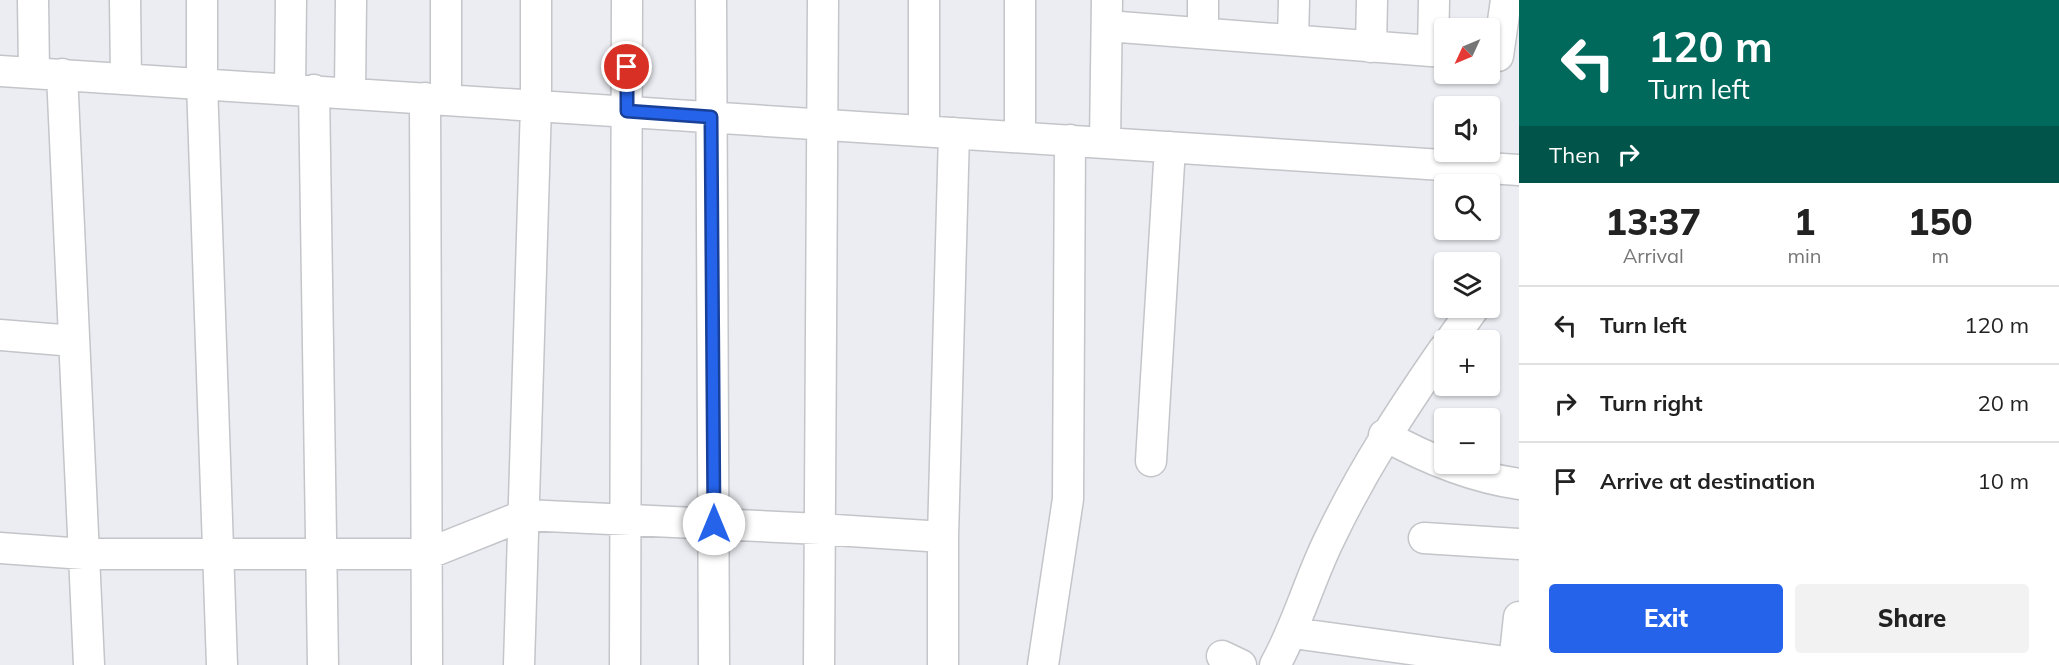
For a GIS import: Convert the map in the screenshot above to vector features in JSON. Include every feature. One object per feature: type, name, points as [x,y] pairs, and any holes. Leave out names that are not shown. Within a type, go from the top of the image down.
[{"type":"street","points":[[33,0],[48,73],[74,341],[89,665]]},
{"type":"street","points":[[125,0],[126,78]]},
{"type":"street","points":[[202,0],[202,83],[222,665]]},
{"type":"street","points":[[291,0],[302,89],[321,554],[323,665]]},
{"type":"street","points":[[350,92],[351,0]]},
{"type":"street","points":[[427,665],[436,98],[446,0]]},
{"type":"street","points":[[519,665],[536,105],[536,0]]},
{"type":"street","points":[[625,665],[627,0]]},
{"type":"street","points":[[711,0],[714,665]]},
{"type":"street","points":[[819,665],[824,0]]},
{"type":"street","points":[[924,0],[924,130]]},
{"type":"street","points":[[1020,0],[1020,137]]},
{"type":"street","points":[[1203,0],[1203,33]]},
{"type":"street","points":[[1293,40],[1294,0]]},
{"type":"street","points":[[1371,46],[1372,0]]},
{"type":"street","points":[[1434,0],[1436,18]]},
{"type":"street","points":[[1502,58],[1506,0]]},
{"type":"street","points":[[1105,142],[1107,13],[1203,33],[1434,52]]},
{"type":"street","points":[[0,71],[350,92],[1519,170]]},
{"type":"street","points":[[943,665],[943,537],[954,133]]},
{"type":"street","points":[[1043,665],[1068,499],[1070,140]]},
{"type":"street","points":[[1151,461],[1170,147]]},
{"type":"street","points":[[0,335],[74,341]]},
{"type":"street","points":[[1275,665],[1293,633],[1329,539],[1384,435],[1434,363]]},
{"type":"street","points":[[1384,435],[1419,455],[1489,479],[1519,484]]},
{"type":"street","points":[[0,548],[84,554],[427,554],[525,515],[943,537]]},
{"type":"street","points":[[1424,538],[1519,544]]},
{"type":"street","points":[[1293,633],[1517,663],[1519,617]]},
{"type":"route","points":[[627,67],[627,111],[711,117],[714,524]]}]
